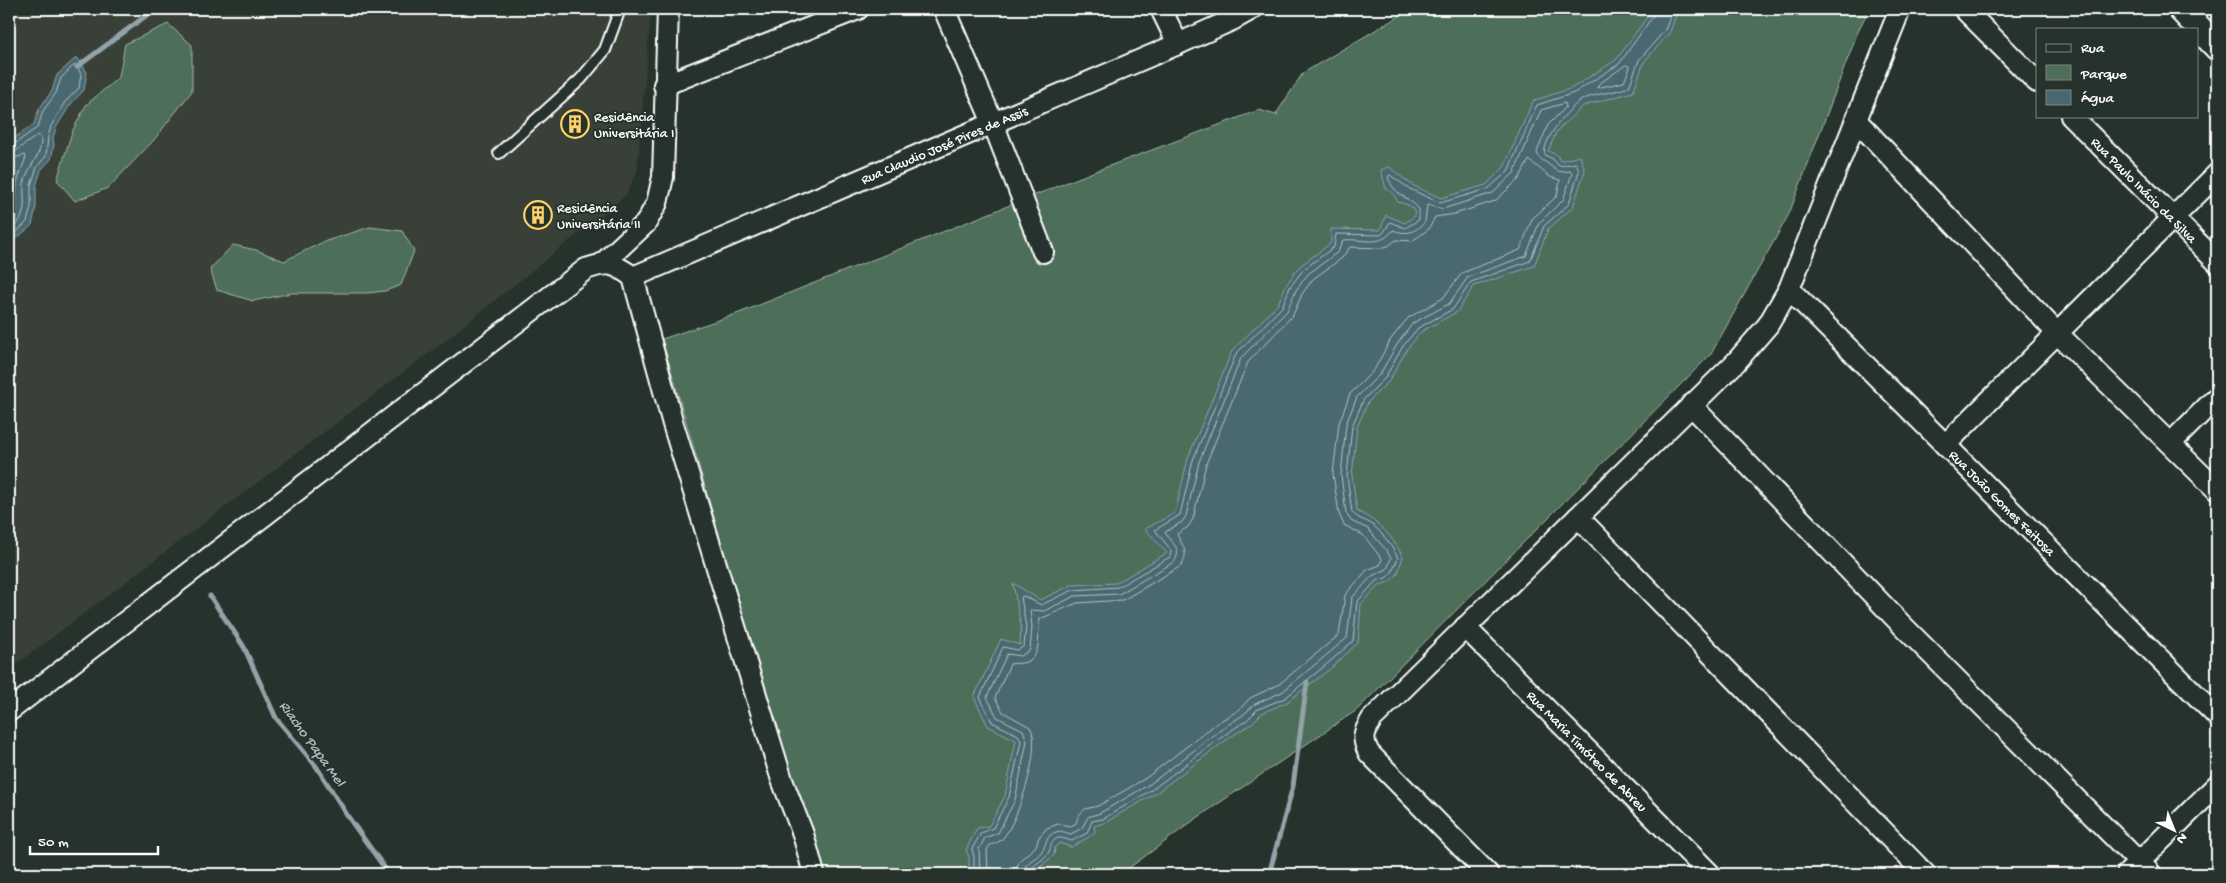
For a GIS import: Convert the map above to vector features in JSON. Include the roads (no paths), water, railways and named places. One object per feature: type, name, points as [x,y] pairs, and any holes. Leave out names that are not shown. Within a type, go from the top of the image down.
[{"type":"street","points":[[9,711],[586,269],[602,263],[646,223],[657,202],[662,177],[668,9]]},
{"type":"street","points":[[664,86],[858,9]]},
{"type":"street","points":[[944,9],[993,123],[1043,252]]},
{"type":"street","points":[[1161,9],[1178,44]]},
{"type":"street","name":"Rua Claudio José Pires de Assis","points":[[633,277],[1178,44],[1252,9]]},
{"type":"street","points":[[1488,874],[1370,753],[1363,740],[1364,730],[1372,719],[1465,627],[1736,362],[1768,325],[1788,289],[1900,9]]},
{"type":"street","points":[[1964,9],[2036,81]]},
{"type":"street","points":[[2181,9],[2217,47]]},
{"type":"street","name":"Rua Paulo Inácio da Silva","points":[[2073,118],[2217,262]]},
{"type":"street","points":[[1856,120],[2057,333],[2217,490]]},
{"type":"street","points":[[1945,445],[2174,219],[2217,174]]},
{"type":"street","points":[[602,263],[619,266],[633,277],[676,434],[782,780],[803,834],[814,874]]},
{"type":"street","name":"Rua João Gomes Feitosa","points":[[1788,289],[2217,716]]},
{"type":"street","points":[[2170,442],[2217,397]]},
{"type":"street","points":[[1691,405],[2139,870],[2217,784]]},
{"type":"street","points":[[1578,517],[1925,874]]},
{"type":"street","name":"Rua Maria Timóteo de Abreu","points":[[1465,627],[1710,874]]},
{"type":"lane","points":[[499,153],[581,79],[604,50],[620,9]]},
{"type":"water","points":[[1653,9],[1678,9],[1670,32],[1644,62],[1633,92],[1583,106],[1557,131],[1548,151],[1557,155],[1560,161],[1580,156],[1585,170],[1573,207],[1548,229],[1534,266],[1474,286],[1457,312],[1422,331],[1407,349],[1389,381],[1368,402],[1357,427],[1352,476],[1357,511],[1384,530],[1403,557],[1397,575],[1389,582],[1379,585],[1361,604],[1358,643],[1330,669],[1287,702],[1262,713],[1251,724],[1229,738],[1156,793],[1104,823],[1094,826],[1095,832],[1071,847],[1059,843],[1055,847],[1054,855],[1032,874],[969,874],[969,857],[966,850],[977,828],[989,826],[1005,796],[1016,740],[988,726],[974,697],[1001,639],[1020,645],[1021,627],[1013,583],[1040,600],[1072,585],[1116,583],[1167,553],[1145,529],[1175,513],[1188,458],[1232,351],[1278,304],[1286,285],[1300,266],[1331,243],[1331,229],[1380,230],[1386,215],[1405,223],[1415,216],[1412,208],[1398,202],[1393,193],[1386,189],[1381,170],[1389,167],[1412,185],[1441,198],[1486,185],[1504,167],[1533,101],[1572,88],[1616,60]]},
{"type":"water","points":[[77,57],[87,72],[84,90],[70,105],[56,128],[51,159],[41,170],[36,186],[36,207],[32,225],[9,245],[9,142],[34,124],[39,109],[52,91],[57,75]]},
{"type":"waterway","points":[[77,67],[155,9]]},
{"type":"waterway","name":"Riacho Papa Mel","points":[[210,596],[244,647],[276,718],[316,766],[351,821],[389,874]]},
{"type":"waterway","points":[[1269,874],[1293,786],[1307,682]]},
{"type":"waterway","points":[[761,874],[763,869]]},
{"type":"place","name":"Residência Universitária I","points":[[575,124]]},
{"type":"place","name":"Residência Universitária II","points":[[538,215]]}]
